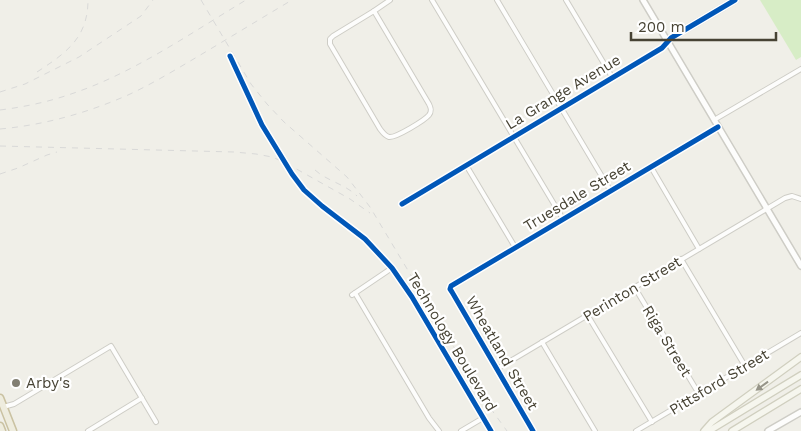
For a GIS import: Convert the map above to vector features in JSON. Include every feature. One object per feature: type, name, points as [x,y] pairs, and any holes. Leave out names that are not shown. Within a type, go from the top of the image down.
[{"type":"highway","points":[[0,398],[13,431]]},
{"type":"highway","points":[[0,426],[2,431]]},
{"type":"main road","points":[[704,431],[712,422],[801,357]]},
{"type":"main road","points":[[709,431],[801,375]]},
{"type":"main road","points":[[732,431],[801,389]]},
{"type":"street","points":[[374,11],[431,109],[425,118],[390,137],[385,135],[380,129],[330,44],[330,39],[390,0]]},
{"type":"street","points":[[432,0],[563,219]]},
{"type":"street","points":[[497,0],[610,190]]},
{"type":"street","points":[[566,0],[612,77]]},
{"type":"street","points":[[643,0],[801,266]]},
{"type":"street","name":"La Grange Avenue","points":[[402,204],[662,48],[671,38],[735,0]]},
{"type":"street","name":"Technology Boulevard","points":[[230,56],[262,125],[284,162],[304,190],[364,239],[392,268],[412,296],[492,431]]},
{"type":"street","points":[[714,120],[801,69]]},
{"type":"street","name":"Truesdale Street","points":[[450,287],[718,126]]},
{"type":"street","points":[[466,165],[516,247]]},
{"type":"street","points":[[651,166],[699,249]]},
{"type":"street","name":"Perinton Street","points":[[497,369],[789,196],[796,196],[801,199]]},
{"type":"street","points":[[681,260],[745,366]]},
{"type":"street","points":[[392,268],[353,294],[429,418],[439,431]]},
{"type":"street","name":"Wheatland Street","points":[[450,287],[533,431]]},
{"type":"street","name":"Riga Street","points":[[635,288],[699,394]]},
{"type":"street","points":[[588,316],[652,422]]},
{"type":"street","name":"Pittsford Street","points":[[636,431],[801,333]]},
{"type":"street","points":[[542,342],[596,431]]},
{"type":"street","points":[[3,407],[14,404],[111,346],[156,422]]},
{"type":"street","points":[[88,431],[142,398]]},
{"type":"street","points":[[768,431],[801,412]]},
{"type":"street","points":[[461,431],[483,418]]},
{"type":"green space","points":[[760,0],[801,0],[801,57],[796,60]]},
{"type":"railway","points":[[37,72],[66,51],[80,34],[87,13],[88,0]]},
{"type":"railway","points":[[0,92],[25,84],[79,57],[141,16],[153,0]]},
{"type":"railway","points":[[201,0],[251,84],[267,104],[284,122],[347,177],[370,207],[491,409],[507,431]]},
{"type":"railway","points":[[0,110],[36,104],[94,86],[161,52],[246,0]]},
{"type":"railway","points":[[0,129],[33,125],[65,117],[128,95],[172,72],[292,0]]},
{"type":"railway","points":[[0,146],[256,154],[272,157],[284,162],[350,199],[370,213]]},
{"type":"railway","points":[[0,174],[57,152]]},
{"type":"railway","points":[[315,170],[347,188],[357,196]]},
{"type":"cycle path","points":[[402,204],[662,48],[671,38],[735,0]]},
{"type":"cycle path","points":[[230,56],[262,125],[292,174],[304,190],[365,239],[392,268],[412,297],[491,431]]},
{"type":"cycle path","points":[[533,431],[450,289],[451,286],[718,127]]},
{"type":"place","name":"Arby's","points":[[16,383]]}]
